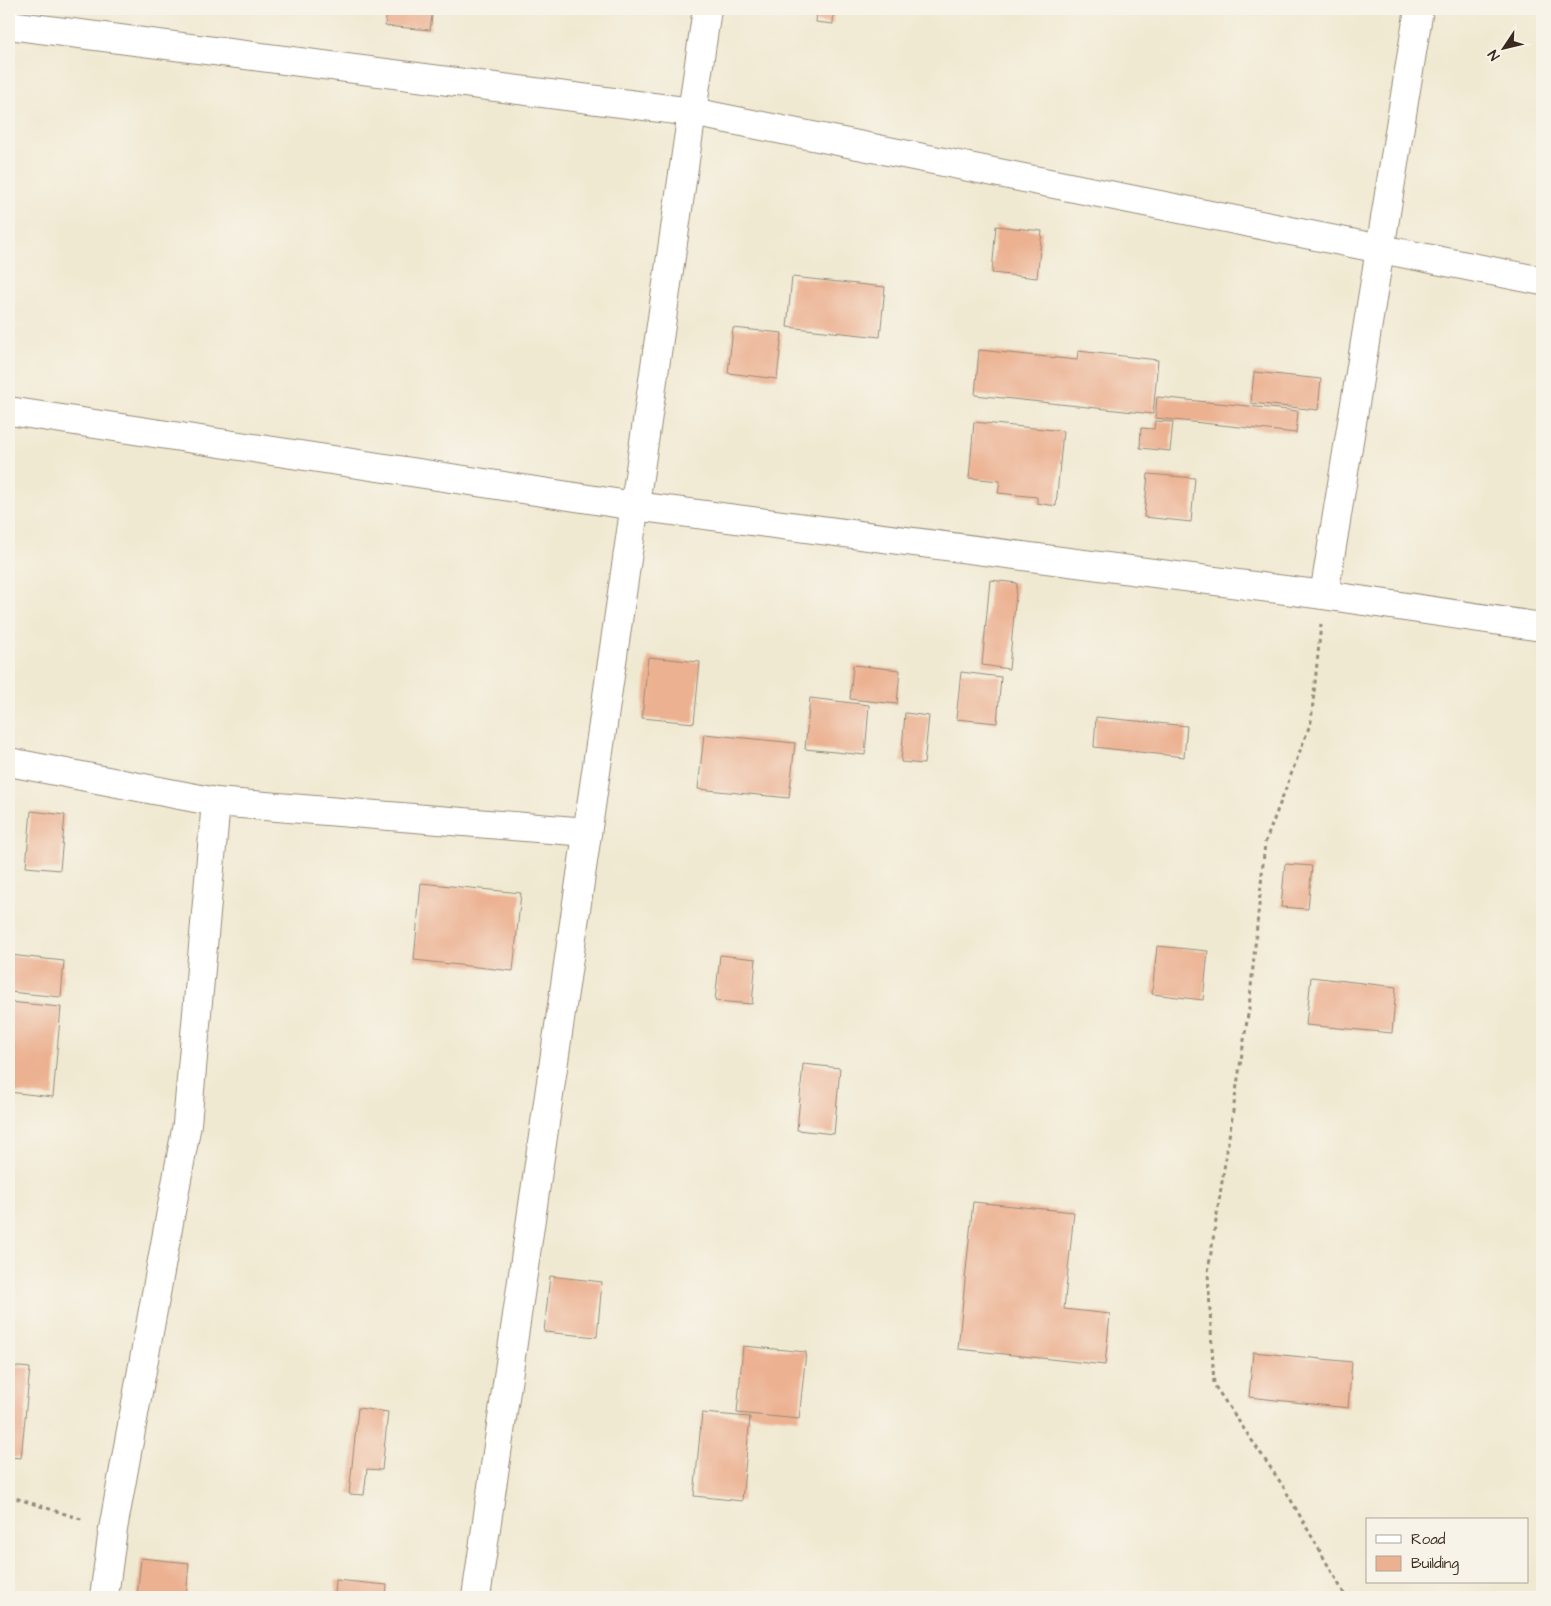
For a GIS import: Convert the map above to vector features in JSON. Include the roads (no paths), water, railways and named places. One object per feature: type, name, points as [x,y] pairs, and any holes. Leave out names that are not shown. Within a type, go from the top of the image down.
[{"type":"street","points":[[476,1597],[707,9]]},
{"type":"street","points":[[1324,595],[1419,9]]},
{"type":"street","points":[[9,25],[692,112],[1542,281]]},
{"type":"street","points":[[9,411],[634,506],[1324,595],[1542,627]]},
{"type":"street","points":[[9,762],[216,802],[587,832]]},
{"type":"street","points":[[104,1597],[113,1529],[187,1124],[216,802]]}]
